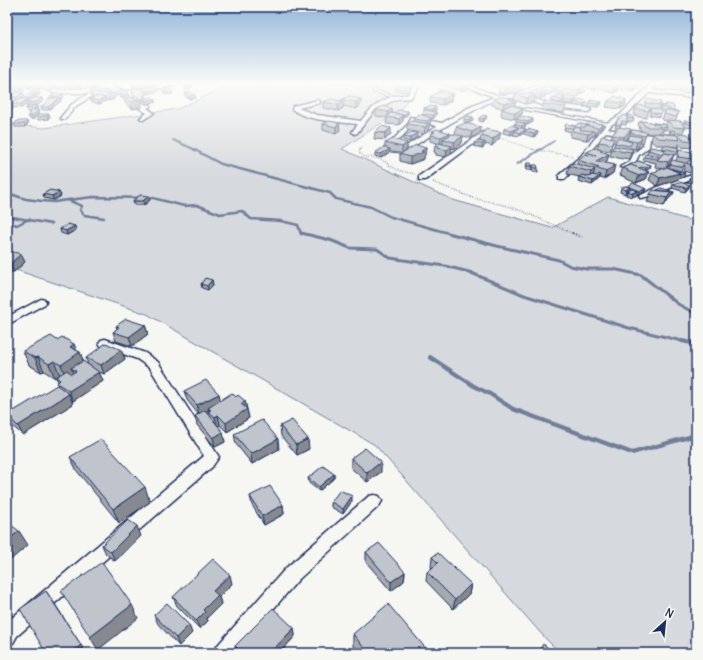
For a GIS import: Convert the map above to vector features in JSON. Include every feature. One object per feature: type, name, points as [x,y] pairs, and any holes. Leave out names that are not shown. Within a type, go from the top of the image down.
[{"type":"street","points":[[143,118],[148,115]]},
{"type":"street","points":[[310,115],[362,123]]},
{"type":"street","points":[[355,132],[369,115]]},
{"type":"street","points":[[455,124],[445,124],[412,118],[412,123],[392,144],[407,148],[445,124],[460,115]]},
{"type":"street","points":[[562,177],[583,157],[609,124],[623,115]]},
{"type":"street","points":[[604,130],[647,136],[694,140],[696,148]]},
{"type":"street","points":[[477,131],[485,133]]},
{"type":"street","points":[[422,178],[485,133]]},
{"type":"street","points":[[624,167],[633,162],[636,154],[646,147],[647,136]]},
{"type":"street","points":[[643,196],[676,182],[696,176]]},
{"type":"street","points":[[7,322],[42,302]]},
{"type":"street","points":[[7,637],[11,630],[208,463],[212,456],[154,365],[141,356],[105,343]]},
{"type":"street","points":[[224,653],[292,574],[374,501]]},
{"type":"lane","points":[[558,115],[609,124]]},
{"type":"path","points":[[485,133],[538,151],[583,157]]},
{"type":"path","points":[[361,147],[359,153],[365,156],[376,158],[386,162],[390,166],[413,173],[473,198],[508,206],[522,211],[582,237]]},
{"type":"shaded area","points":[[136,115],[394,115],[342,149],[453,200],[552,228],[608,197],[696,222],[696,653],[560,653],[545,638],[375,445],[147,314],[7,267],[7,124],[44,128]]},
{"type":"building","points":[[38,115],[48,115],[47,116],[37,117]]},
{"type":"building","points":[[389,115],[403,115],[399,119],[387,117]]},
{"type":"building","points":[[418,115],[431,118],[427,121],[413,119]]},
{"type":"building","points":[[483,115],[487,116],[483,119],[479,118]]},
{"type":"building","points":[[624,115],[627,116],[627,122],[622,121],[621,125],[616,125],[617,120]]},
{"type":"building","points":[[627,115],[632,116],[634,119],[628,118]]},
{"type":"building","points":[[667,115],[677,115],[676,117]]},
{"type":"building","points":[[468,116],[473,117],[470,120],[464,119]]},
{"type":"building","points":[[522,116],[533,119],[528,122],[516,119]]},
{"type":"building","points":[[667,120],[681,121],[685,128],[674,127]]},
{"type":"building","points":[[17,121],[27,121],[24,124],[14,124]]},
{"type":"building","points":[[329,121],[339,123],[336,127],[323,124]]},
{"type":"building","points":[[412,121],[429,124],[425,127],[407,124]]},
{"type":"building","points":[[641,121],[658,124],[661,127],[648,127]]},
{"type":"building","points":[[684,121],[696,122],[696,125],[685,123]]},
{"type":"building","points":[[518,122],[526,124],[522,126],[514,124]]},
{"type":"building","points":[[589,122],[602,124],[598,128],[586,125]]},
{"type":"building","points":[[465,123],[481,127],[472,132],[456,127]]},
{"type":"building","points":[[578,123],[586,125],[585,127],[580,128],[565,127],[566,124],[576,126]]},
{"type":"building","points":[[653,123],[665,124],[667,127],[662,126],[664,129],[660,129],[661,127],[658,124]]},
{"type":"building","points":[[511,125],[518,127],[511,131],[504,129]]},
{"type":"building","points":[[381,126],[391,128],[385,133],[375,132]]},
{"type":"building","points":[[574,127],[581,128],[580,130],[593,131],[588,134],[572,131]]},
{"type":"building","points":[[619,127],[631,129],[624,137],[612,135]]},
{"type":"building","points":[[520,128],[526,129],[520,133],[514,131]]},
{"type":"building","points":[[437,129],[450,133],[441,137],[430,135],[435,132],[432,131]]},
{"type":"building","points":[[486,129],[501,132],[493,139],[481,136]]},
{"type":"building","points":[[528,129],[538,132],[534,134],[525,131]]},
{"type":"building","points":[[632,130],[647,132],[645,136],[631,133]]},
{"type":"building","points":[[670,130],[675,131],[676,134],[671,133]]},
{"type":"building","points":[[411,132],[417,133],[410,138],[403,137]]},
{"type":"building","points":[[653,133],[677,135],[680,140],[658,138]]},
{"type":"building","points":[[678,133],[688,134],[694,141],[684,140]]},
{"type":"building","points":[[452,134],[463,136],[454,142],[443,139]]},
{"type":"building","points":[[630,135],[642,137],[640,141],[637,142],[627,140]]},
{"type":"building","points":[[603,136],[613,138],[612,144],[599,142]]},
{"type":"building","points":[[617,138],[632,142],[630,146],[615,143]]},
{"type":"building","points":[[393,139],[407,143],[402,147],[385,143]]},
{"type":"building","points":[[477,141],[485,142],[482,144],[474,143]]},
{"type":"building","points":[[438,143],[452,146],[447,150],[437,148],[439,146],[435,145]]},
{"type":"building","points":[[416,145],[426,148],[421,151],[424,152],[410,157],[400,154]]},
{"type":"building","points":[[664,145],[679,148],[677,151],[662,148]]},
{"type":"building","points":[[614,146],[633,149],[631,152],[624,152],[612,149]]},
{"type":"building","points":[[384,147],[390,149],[381,154],[375,153]]},
{"type":"building","points":[[652,147],[666,150],[662,154],[648,150]]},
{"type":"building","points":[[594,148],[609,154],[596,161],[615,165],[606,172],[596,168],[599,167],[578,160],[585,154],[593,156],[596,155],[587,152]]},
{"type":"building","points":[[679,150],[693,152],[693,155],[696,155],[696,158],[678,157]]},
{"type":"building","points":[[664,153],[674,155],[668,162],[657,160]]},
{"type":"building","points":[[645,154],[660,157],[657,159],[644,157]]},
{"type":"building","points":[[672,160],[685,163],[683,167],[670,164]]},
{"type":"building","points":[[690,160],[696,161],[696,166],[686,163]]},
{"type":"building","points":[[638,161],[651,165],[646,168],[639,168],[629,165]]},
{"type":"building","points":[[527,163],[531,163],[532,166],[527,166]]},
{"type":"building","points":[[573,163],[595,169],[591,172],[569,166]]},
{"type":"building","points":[[533,165],[537,165],[538,168],[534,168]]},
{"type":"building","points":[[631,165],[649,172],[639,176],[623,168]]},
{"type":"building","points":[[667,167],[680,173],[660,178],[652,173]]},
{"type":"building","points":[[671,169],[685,173],[679,175],[680,173]]},
{"type":"building","points":[[599,174],[601,175],[593,181],[579,177],[582,175],[589,177],[592,175],[597,176]]},
{"type":"building","points":[[696,176],[696,181],[689,179]]},
{"type":"building","points":[[679,182],[690,185],[686,188],[673,184]]},
{"type":"building","points":[[633,183],[646,189],[640,191],[628,186]]},
{"type":"building","points":[[625,186],[630,187],[626,190],[621,188]]},
{"type":"building","points":[[661,188],[674,192],[670,194],[671,192],[657,190]]},
{"type":"building","points":[[632,189],[638,191],[633,193],[627,191]]},
{"type":"building","points":[[50,190],[59,192],[52,196],[43,194]]},
{"type":"building","points":[[653,190],[671,192],[667,198],[650,194]]},
{"type":"building","points":[[140,195],[149,196],[143,201],[133,201]]},
{"type":"building","points":[[68,224],[75,226],[66,231],[60,229]]},
{"type":"building","points":[[10,251],[21,254],[10,264],[7,263],[7,253]]},
{"type":"building","points":[[205,278],[212,280],[207,286],[201,284]]},
{"type":"building","points":[[126,319],[145,325],[129,337],[113,332],[119,327],[116,326]]},
{"type":"building","points":[[51,336],[57,340],[62,337],[74,344],[70,347],[80,352],[61,365],[54,361],[49,364],[38,357],[35,358],[23,351]]},
{"type":"building","points":[[106,343],[121,350],[101,365],[86,358]]},
{"type":"building","points":[[83,361],[99,372],[69,391],[57,383],[60,380],[56,377],[67,370],[71,374],[76,371],[71,368]]},
{"type":"building","points":[[206,380],[219,394],[197,405],[184,391]]},
{"type":"building","points":[[57,385],[69,394],[18,426],[7,416],[7,415]]},
{"type":"building","points":[[232,393],[236,397],[238,395],[245,401],[241,404],[247,409],[226,423],[218,415],[215,417],[208,411],[211,410],[208,408]]},
{"type":"building","points":[[205,410],[223,432],[213,438],[195,416]]},
{"type":"building","points":[[262,420],[278,439],[251,454],[234,434]]},
{"type":"building","points":[[292,420],[308,439],[296,445],[280,426]]},
{"type":"building","points":[[101,439],[145,487],[113,509],[70,457]]},
{"type":"building","points":[[365,448],[381,462],[367,473],[351,458]]},
{"type":"building","points":[[323,466],[334,474],[319,487],[308,478]]},
{"type":"building","points":[[270,486],[283,505],[262,516],[250,496]]},
{"type":"building","points":[[340,490],[352,496],[343,509],[331,502]]},
{"type":"building","points":[[128,520],[137,526],[111,552],[102,545]]},
{"type":"building","points":[[7,522],[19,531],[7,541]]},
{"type":"building","points":[[379,543],[405,572],[391,582],[366,552]]},
{"type":"building","points":[[438,553],[471,584],[455,600],[427,572],[438,563],[432,557]]},
{"type":"building","points":[[213,559],[230,575],[213,591],[218,595],[203,610],[205,612],[196,621],[173,597]]},
{"type":"building","points":[[102,562],[132,605],[90,637],[61,591]]},
{"type":"building","points":[[46,591],[81,645],[70,653],[46,653],[20,609]]},
{"type":"building","points":[[167,603],[189,625],[176,638],[154,615]]},
{"type":"building","points":[[388,604],[428,651],[426,653],[368,653],[353,634]]},
{"type":"building","points":[[273,608],[294,628],[270,653],[242,653],[235,646]]},
{"type":"building","points":[[543,644],[555,653],[538,653]]},
{"type":"waterway","points":[[173,140],[196,150]]},
{"type":"waterway","points":[[540,150],[554,141]]},
{"type":"waterway","points":[[193,149],[221,164],[330,193],[336,199],[371,207],[391,217],[452,234]]},
{"type":"waterway","points":[[517,164],[541,149]]},
{"type":"waterway","points":[[7,193],[26,199],[42,201],[54,202],[68,200]]},
{"type":"waterway","points":[[68,200],[93,197],[153,198],[184,206],[197,205],[220,214],[242,211],[251,219],[281,221],[298,225],[301,234]]},
{"type":"waterway","points":[[68,200],[82,206],[80,210],[84,215],[104,218]]},
{"type":"waterway","points":[[7,216],[28,220]]},
{"type":"waterway","points":[[7,222],[17,225],[28,220]]},
{"type":"waterway","points":[[28,220],[51,224]]},
{"type":"waterway","points":[[301,233],[330,240],[350,248],[377,249],[390,258],[445,266],[469,272],[524,295],[629,328],[686,342]]},
{"type":"waterway","points":[[448,233],[559,260],[570,266],[586,269],[613,269],[641,275],[678,304],[696,314]]},
{"type":"waterway","points":[[682,341],[696,344]]},
{"type":"waterway","points":[[430,357],[474,386],[490,394],[513,409],[632,453],[696,435]]}]
